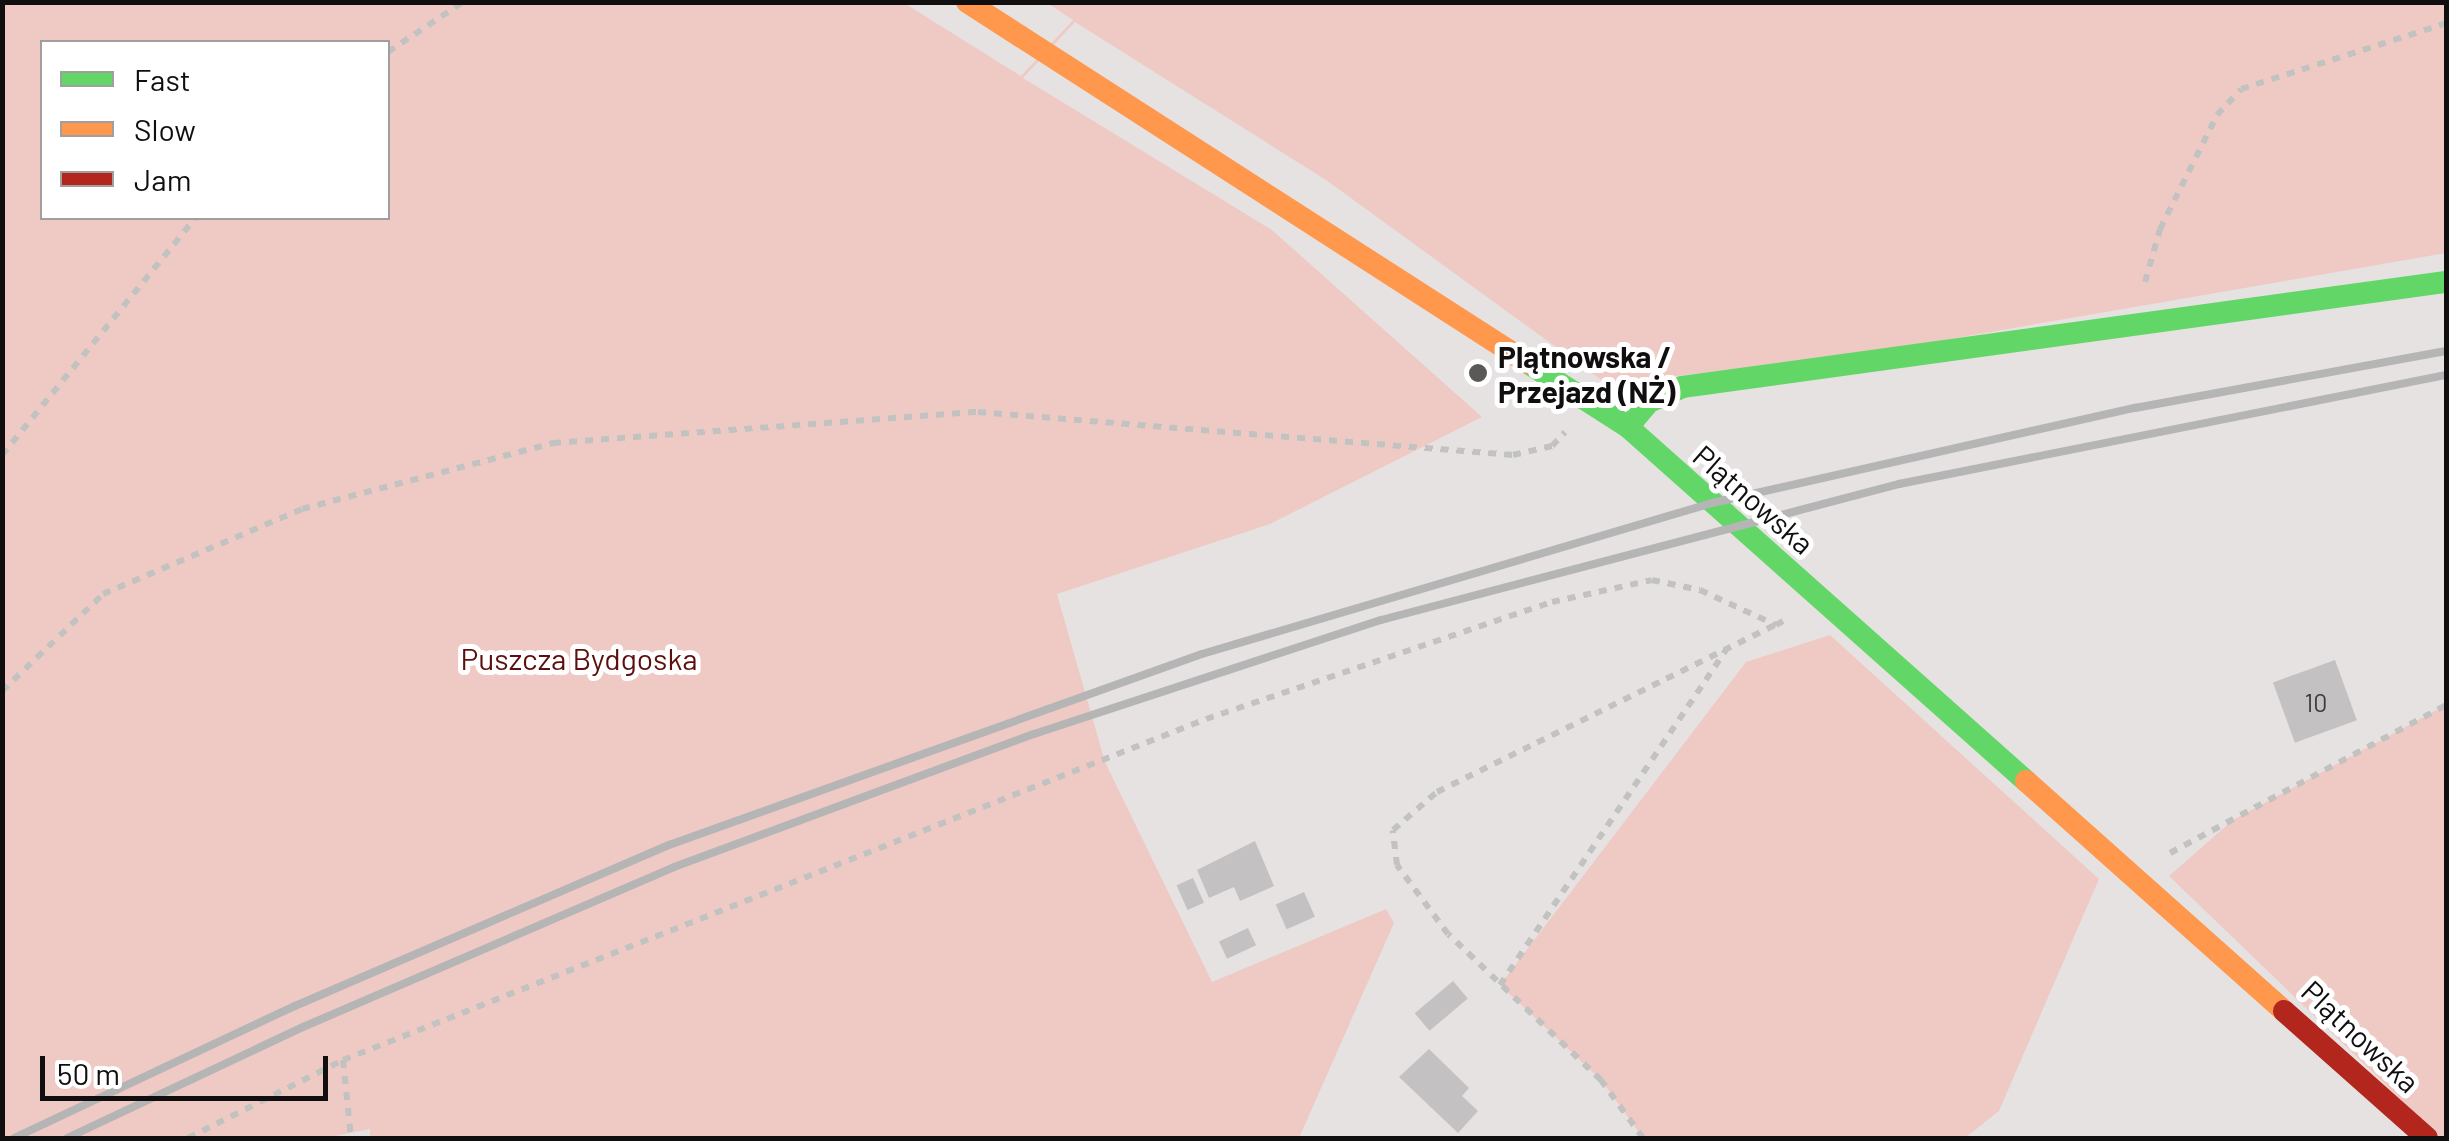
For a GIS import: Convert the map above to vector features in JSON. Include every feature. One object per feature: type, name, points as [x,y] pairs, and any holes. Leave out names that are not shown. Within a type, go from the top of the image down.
[{"type":"street","name":"Plątnowska","points":[[967,2],[1628,427],[2135,872],[2428,1138]]},
{"type":"street","points":[[1628,427],[1650,402],[1682,387],[2446,282]]},
{"type":"path","points":[[390,51],[462,2]]},
{"type":"path","points":[[2140,324],[2160,229],[2217,115],[2240,90],[2446,23]]},
{"type":"path","points":[[2,455],[193,220]]},
{"type":"path","points":[[2,691],[103,594],[302,509],[553,443],[978,412],[1513,456],[1552,446],[1594,402]]},
{"type":"path","points":[[188,1138],[343,1060],[1206,719],[1552,602],[1652,580],[1700,590],[1776,625]]},
{"type":"path","points":[[1643,1138],[1602,1080],[1500,985],[1403,877],[1392,854],[1398,820],[1437,792],[1824,600]]},
{"type":"path","points":[[1500,985],[1726,649]]},
{"type":"path","points":[[2135,872],[2446,705]]},
{"type":"path","points":[[343,1060],[351,1138]]},
{"type":"green space","name":"Puszcza Bydgoska","points":[[2,3],[904,3],[1021,76],[1073,20],[1047,3],[2446,3],[2446,253],[1858,355],[1607,384],[1326,180],[1075,22],[1023,78],[1272,230],[1482,417],[1270,524],[1057,594],[1105,762],[1212,982],[1386,909],[1394,923],[1299,1138],[370,1138],[370,1129],[326,1138],[3,1138]]},
{"type":"green space","points":[[1830,635],[2099,879],[1999,1111],[1965,1138],[1643,1138],[1601,1080],[1500,985],[1746,662]]},
{"type":"green space","points":[[2446,705],[2446,1138],[2441,1138],[2169,876],[2233,820]]},
{"type":"building","points":[[2335,660],[2357,720],[2295,743],[2273,683]]},
{"type":"building","points":[[1255,841],[1274,886],[1240,901],[1234,887],[1209,898],[1197,870]]},
{"type":"building","points":[[1193,878],[1204,903],[1188,910],[1177,885]]},
{"type":"building","points":[[1304,892],[1315,917],[1287,929],[1276,905]]},
{"type":"building","points":[[1248,928],[1256,945],[1227,959],[1219,942]]},
{"type":"building","points":[[1453,981],[1468,999],[1429,1031],[1415,1013]]},
{"type":"building","points":[[1429,1049],[1469,1088],[1462,1096],[1478,1111],[1458,1133],[1399,1077]]},
{"type":"railway","points":[[14,1138],[295,1006],[669,845],[1202,654],[1712,503],[2135,408],[2446,351]]},
{"type":"railway","points":[[67,1138],[303,1027],[674,867],[1034,734],[1381,620],[1899,484],[2446,375]]},
{"type":"traffic: fast","points":[[1628,427],[1649,402],[1682,387],[2446,282]]},
{"type":"traffic: fast","points":[[1528,363],[1628,427],[2026,781]]},
{"type":"traffic: slow","points":[[967,2],[1528,363]]},
{"type":"traffic: slow","points":[[2026,781],[2284,1011]]},
{"type":"traffic: jam","points":[[2284,1011],[2427,1138]]},
{"type":"place","name":"Plątnowska / Przejazd (NŻ)","points":[[1478,373]]}]
